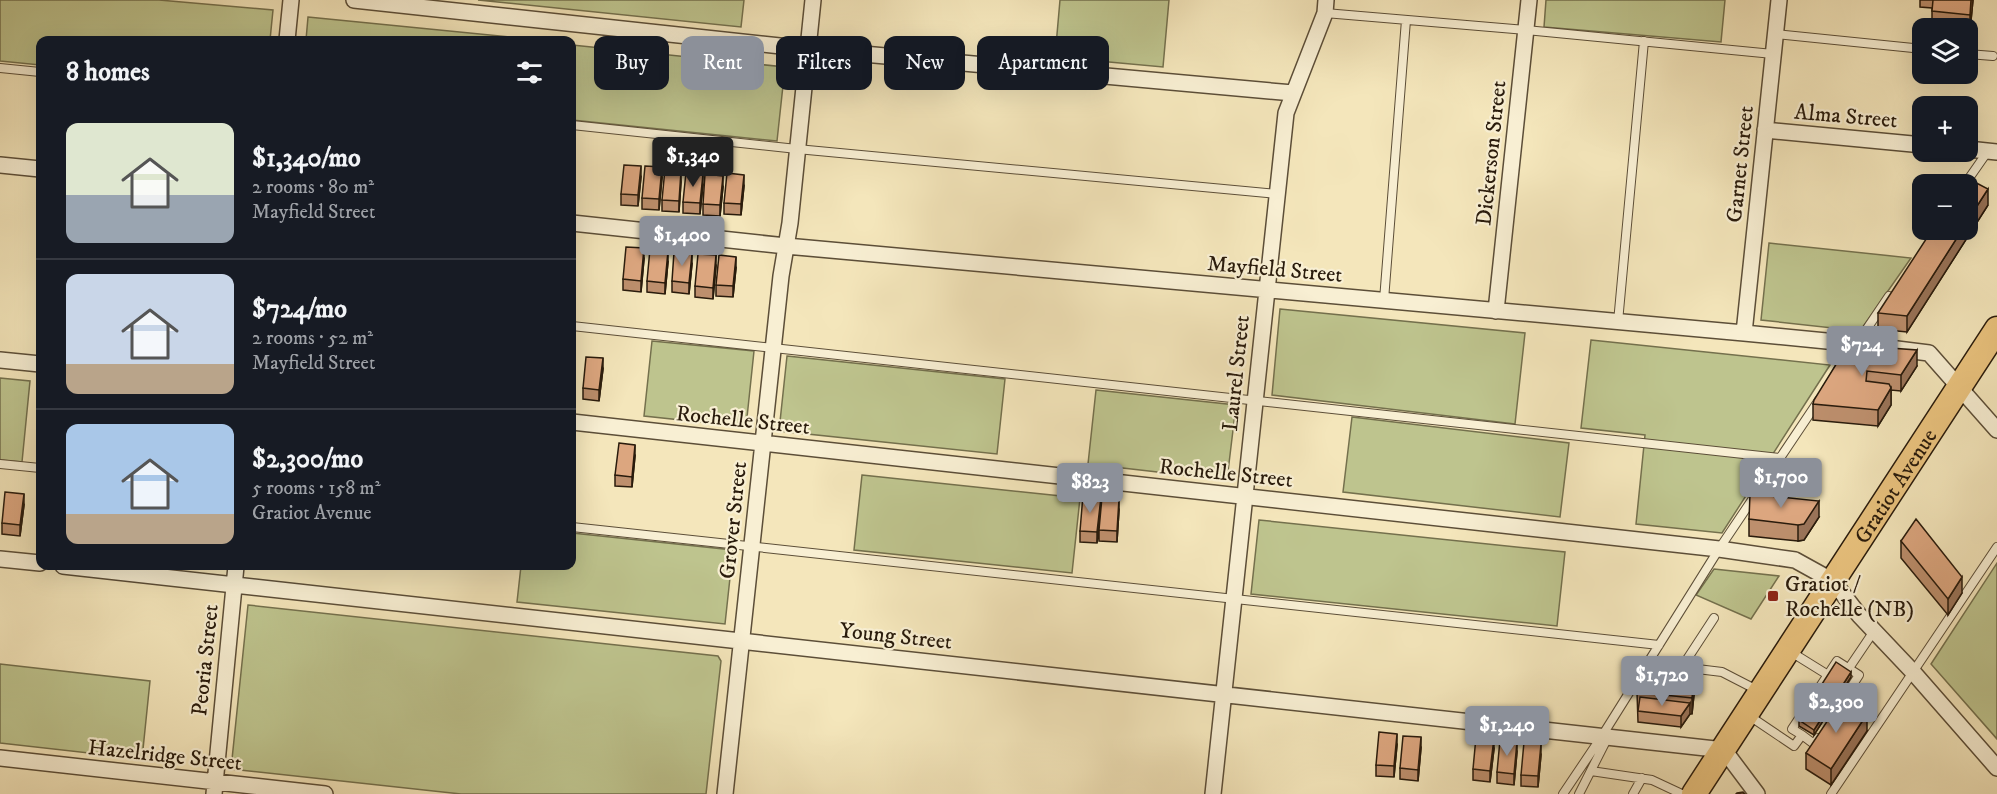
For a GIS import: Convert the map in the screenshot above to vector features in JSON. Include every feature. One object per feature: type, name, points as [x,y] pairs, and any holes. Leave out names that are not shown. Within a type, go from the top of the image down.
[{"type":"main road","name":"Gratiot Avenue","points":[[1694,794],[1997,328]]},
{"type":"street","points":[[287,36],[291,0]]},
{"type":"street","points":[[354,0],[776,46]]},
{"type":"street","name":"Grover Street","points":[[809,36],[813,0]]},
{"type":"street","name":"Dickerson Street","points":[[1496,311],[1529,0]]},
{"type":"street","name":"Garnet Street","points":[[1744,333],[1779,0]]},
{"type":"street","name":"Laurel Street","points":[[1213,794],[1286,113],[1325,7]]},
{"type":"street","points":[[872,55],[1293,93]]},
{"type":"street","name":"Grover Street","points":[[726,794],[773,349],[803,90]]},
{"type":"street","name":"Alma Street","points":[[1765,130],[1912,144]]},
{"type":"street","points":[[0,165],[36,169]]},
{"type":"street","name":"Mayfield Street","points":[[576,223],[786,246],[1618,321],[1744,333],[1854,348],[1929,353],[1997,430]]},
{"type":"street","points":[[0,360],[36,364]]},
{"type":"street","name":"Rochelle Street","points":[[576,422],[1719,549],[1795,560],[1833,581]]},
{"type":"street","points":[[0,559],[36,563]]},
{"type":"street","name":"Young Street","points":[[101,570],[1724,750]]},
{"type":"street","name":"Peoria Street","points":[[214,788],[236,570]]},
{"type":"street","points":[[1833,581],[1859,615],[1913,672],[1997,768]]},
{"type":"street","points":[[1724,750],[1757,794]]},
{"type":"street","name":"Hazelridge Street","points":[[0,758],[214,788],[325,794]]},
{"type":"lane","points":[[1325,7],[1406,20],[1773,54]]},
{"type":"lane","points":[[1384,300],[1406,20]]},
{"type":"lane","points":[[1776,34],[1912,48]]},
{"type":"lane","points":[[1618,321],[1644,41]]},
{"type":"lane","points":[[1978,55],[1993,56]]},
{"type":"lane","points":[[0,68],[36,72]]},
{"type":"lane","points":[[576,125],[797,149],[1277,194]]},
{"type":"lane","points":[[1973,174],[1992,152]]},
{"type":"lane","points":[[1854,348],[1896,286]]},
{"type":"lane","points":[[576,326],[1780,458]]},
{"type":"lane","points":[[1563,794],[1605,737],[1719,549],[1825,391]]},
{"type":"lane","points":[[0,464],[36,468]]},
{"type":"lane","points":[[576,527],[1659,645]]},
{"type":"lane","points":[[1831,794],[1997,547]]},
{"type":"lane","points":[[1682,667],[1714,618]]},
{"type":"lane","points":[[1849,668],[1874,631]]},
{"type":"lane","points":[[1788,651],[1828,675]]},
{"type":"lane","points":[[1824,728],[1814,744],[1792,729],[1824,684],[1837,661],[1859,675],[1842,696],[1835,712],[1831,709]]},
{"type":"lane","points":[[1648,663],[1722,672],[1761,692]]},
{"type":"lane","points":[[1747,714],[1794,746],[1802,735]]},
{"type":"lane","points":[[1579,794],[1605,737]]},
{"type":"lane","points":[[1591,771],[1652,780],[1682,794]]},
{"type":"lane","points":[[1633,794],[1642,778]]},
{"type":"green space","points":[[0,0],[159,0],[273,10],[270,36],[36,36],[36,65],[0,61]]},
{"type":"green space","points":[[478,0],[744,0],[741,27]]},
{"type":"green space","points":[[1060,0],[1169,0],[1163,67],[1109,62],[1109,36],[1057,36]]},
{"type":"green space","points":[[1546,0],[1725,0],[1721,42],[1544,27]]},
{"type":"green space","points":[[308,17],[501,36],[306,36]]},
{"type":"green space","points":[[576,45],[594,47],[594,90],[669,90],[669,55],[681,56],[681,90],[764,90],[764,65],[776,66],[776,90],[783,90],[777,141],[576,120]]},
{"type":"green space","points":[[1769,243],[1911,258],[1860,331],[1761,320]]},
{"type":"green space","points":[[1280,309],[1525,333],[1515,424],[1272,395]]},
{"type":"green space","points":[[1591,340],[1830,365],[1722,533],[1636,524],[1645,435],[1581,428]]},
{"type":"green space","points":[[652,341],[754,351],[746,427],[644,416]]},
{"type":"green space","points":[[787,356],[1005,379],[997,454],[779,431]]},
{"type":"green space","points":[[0,378],[30,381],[22,462],[0,460]]},
{"type":"green space","points":[[1096,390],[1236,405],[1227,480],[1088,464]]},
{"type":"green space","points":[[1352,417],[1569,443],[1560,517],[1343,492]]},
{"type":"green space","points":[[862,475],[1080,498],[1072,573],[854,550]]},
{"type":"green space","points":[[1259,520],[1565,552],[1557,626],[1251,594]]},
{"type":"green space","points":[[576,533],[733,550],[725,624],[517,602],[521,570],[576,570]]},
{"type":"green space","points":[[1997,563],[1997,739],[1931,664]]},
{"type":"green space","points":[[1714,569],[1779,576],[1751,619],[1696,595]]},
{"type":"green space","points":[[248,605],[718,656],[721,661],[706,794],[461,794],[231,769]]},
{"type":"green space","points":[[0,664],[150,681],[142,759],[0,743]]},
{"type":"building","points":[[1933,0],[1971,0],[1970,15],[1932,11]]},
{"type":"building","points":[[669,164],[679,165],[678,170],[681,171],[679,201],[662,200],[665,169],[669,169]]},
{"type":"building","points":[[624,165],[641,166],[638,195],[621,194]]},
{"type":"building","points":[[645,166],[662,167],[659,199],[642,198]]},
{"type":"building","points":[[686,172],[703,174],[700,203],[683,202]]},
{"type":"building","points":[[727,173],[744,175],[741,204],[724,203]]},
{"type":"building","points":[[705,174],[723,176],[720,205],[703,204]]},
{"type":"building","points":[[1978,184],[1988,189],[1978,204]]},
{"type":"building","points":[[1925,240],[1956,240],[1907,316],[1878,313]]},
{"type":"building","points":[[626,247],[644,248],[641,281],[623,279]]},
{"type":"building","points":[[650,249],[668,251],[665,283],[647,281]]},
{"type":"building","points":[[674,252],[692,254],[689,283],[672,281]]},
{"type":"building","points":[[698,254],[716,255],[713,288],[695,286]]},
{"type":"building","points":[[719,255],[736,257],[733,286],[716,285]]},
{"type":"building","points":[[1848,345],[1917,350],[1901,375],[1867,371],[1866,381],[1889,384],[1891,388],[1878,410],[1813,404]]},
{"type":"building","points":[[586,357],[603,358],[599,390],[583,388]]},
{"type":"building","points":[[619,443],[635,445],[632,477],[615,475]]},
{"type":"building","points":[[5,492],[24,494],[20,525],[2,523]]},
{"type":"building","points":[[1750,494],[1819,501],[1804,524],[1798,525],[1749,519]]},
{"type":"building","points":[[1083,495],[1101,497],[1097,532],[1080,531]]},
{"type":"building","points":[[1102,497],[1119,499],[1117,531],[1099,530]]},
{"type":"building","points":[[1916,519],[1962,577],[1948,599],[1901,541]]},
{"type":"building","points":[[1663,662],[1673,663],[1672,666],[1695,669],[1692,698],[1637,692],[1640,663],[1663,666]]},
{"type":"building","points":[[1836,662],[1851,672],[1814,730],[1799,720]]},
{"type":"building","points":[[1640,697],[1690,703],[1681,716],[1638,711]]},
{"type":"building","points":[[1842,699],[1867,714],[1831,769],[1806,753]]},
{"type":"building","points":[[1379,732],[1397,734],[1394,766],[1376,765]]},
{"type":"building","points":[[1403,736],[1421,737],[1418,770],[1400,768]]},
{"type":"building","points":[[1476,737],[1494,738],[1490,771],[1473,769]]},
{"type":"building","points":[[1500,740],[1517,742],[1514,774],[1497,772]]},
{"type":"building","points":[[1524,742],[1541,744],[1538,776],[1521,775]]},
{"type":"place","name":"Gratiot / Rochelle (NB)","points":[[1773,596]]}]
